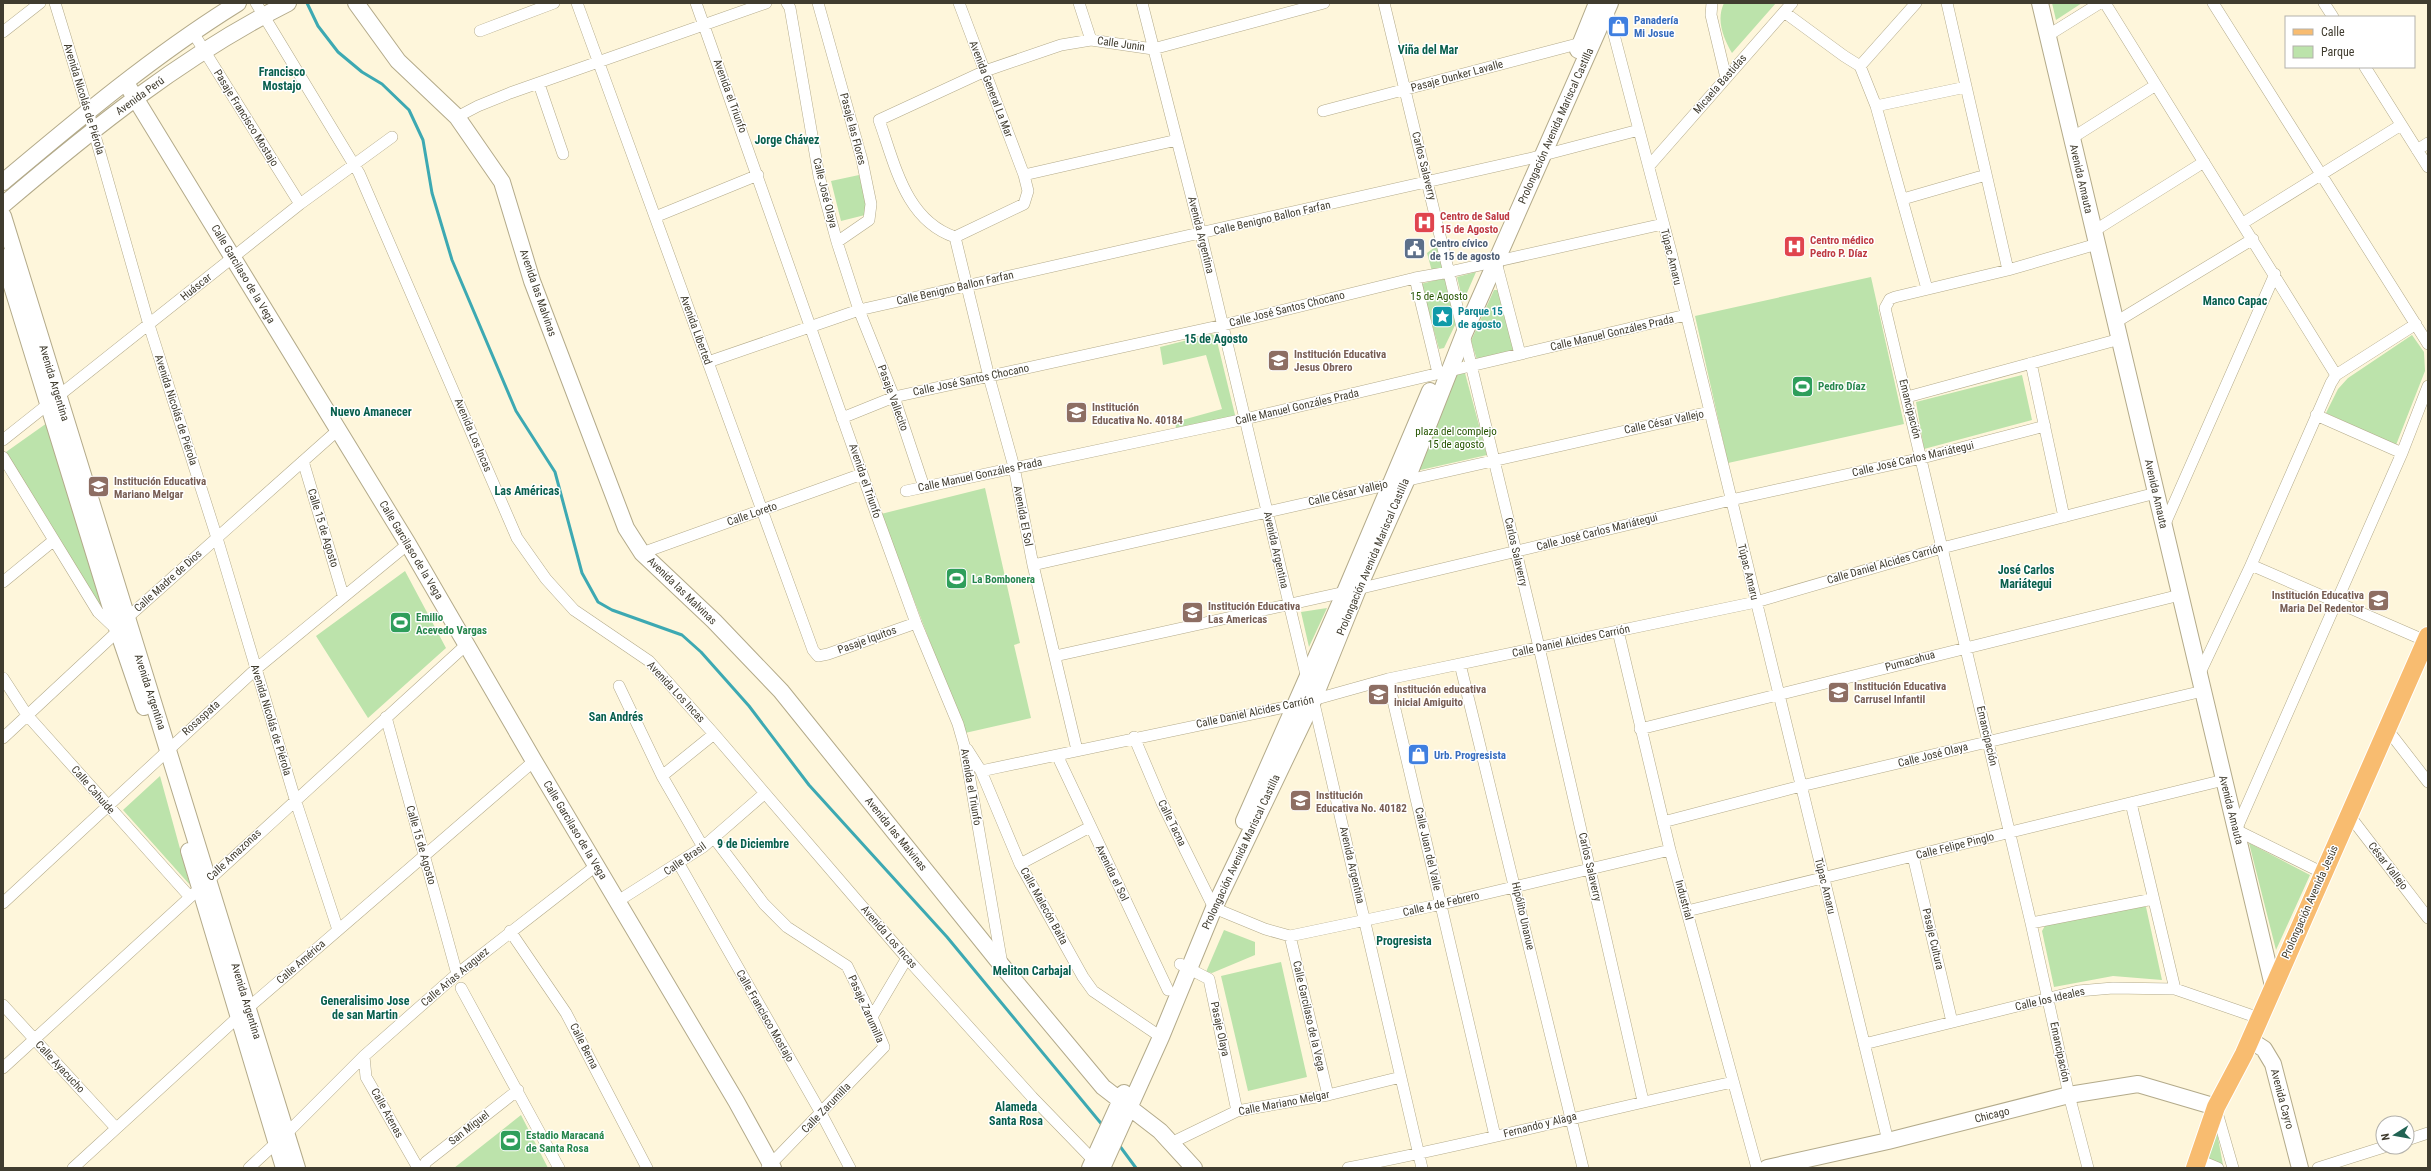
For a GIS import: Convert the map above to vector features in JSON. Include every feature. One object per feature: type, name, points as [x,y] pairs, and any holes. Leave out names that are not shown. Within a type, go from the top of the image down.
[{"type":"main road","name":"Prolongación Avenida Jesús","points":[[2197,1164],[2216,1108],[2250,1040],[2348,815],[2427,643]]},
{"type":"street","points":[[3,32],[40,3]]},
{"type":"street","name":"Avenida Nicolás de Piérola","points":[[55,3],[88,111],[149,326],[217,538],[295,799],[338,930]]},
{"type":"street","name":"Avenida Perú","points":[[3,182],[88,111],[192,31],[238,3]]},
{"type":"street","name":"Avenida Perú","points":[[3,205],[93,129],[259,10],[288,3]]},
{"type":"street","name":"Avenida las Malvinas","points":[[356,3],[398,61],[457,117],[502,182],[532,281],[626,528],[642,553],[714,621],[781,691],[1003,967],[1122,1112],[1148,1120],[1194,1168]]},
{"type":"street","points":[[480,31],[554,3]]},
{"type":"street","name":"Avenida Liberted","points":[[577,3],[813,650],[818,656]]},
{"type":"street","name":"Avenida el Triunfo","points":[[696,3],[916,623],[958,724],[964,746],[1003,967]]},
{"type":"street","points":[[457,117],[478,106],[766,3]]},
{"type":"street","name":"Calle José Olaya","points":[[787,3],[790,8],[819,176],[837,242],[859,310]]},
{"type":"street","name":"Pasaje las Flores","points":[[818,3],[850,114],[871,204],[869,220],[837,242]]},
{"type":"street","name":"Avenida General La Mar","points":[[955,237],[1024,204],[1028,190],[1024,175],[959,3]]},
{"type":"street","points":[[1079,3],[1091,40]]},
{"type":"street","name":"Avenida Argentina","points":[[1142,3],[1201,234],[1307,678],[1314,700],[1422,1168]]},
{"type":"street","name":"Calle Junin","points":[[955,237],[942,233],[918,212],[907,196],[879,120],[985,71],[1061,45],[1091,40],[1154,49],[1324,3]]},
{"type":"street","name":"Carlos Salaverry","points":[[1384,3],[1429,182],[1461,318],[1470,366],[1540,647],[1643,1102]]},
{"type":"street","points":[[1712,3],[1711,15],[1726,78]]},
{"type":"street","name":"Micaela Bastidas","points":[[1649,166],[1792,3]]},
{"type":"street","points":[[1860,66],[1916,3]]},
{"type":"street","points":[[1947,3],[2008,270]]},
{"type":"street","name":"Avenida Amauta","points":[[2040,3],[2273,986]]},
{"type":"street","points":[[2047,36],[2100,3]]},
{"type":"street","points":[[2105,3],[2275,274],[2336,375]]},
{"type":"street","points":[[2213,3],[2428,344]]},
{"type":"street","points":[[2328,4],[2333,16]]},
{"type":"street","name":"Prolongación Avenida Mariscal Castilla","points":[[1097,1166],[1156,1034],[1307,678],[1407,479],[1461,318],[1490,263],[1586,44],[1605,5]]},
{"type":"street","name":"Túpac Amaru","points":[[1605,5],[1649,166],[1888,1141]]},
{"type":"street","name":"Avenida Los Incas","points":[[259,10],[359,174],[518,538],[546,579],[574,610],[649,661],[907,958],[1032,1098],[1097,1166]]},
{"type":"street","points":[[1784,12],[1860,66],[1876,106],[1927,289],[2008,270],[2095,238],[2204,162]]},
{"type":"street","name":"Pasaje Francisco Mostajo","points":[[192,31],[300,204]]},
{"type":"street","name":"Pasaje Dunker Lavalle","points":[[1322,111],[1586,44]]},
{"type":"street","points":[[2366,68],[2428,167]]},
{"type":"street","name":"Calle Garcilaso de la Vega","points":[[126,83],[408,544],[534,761],[618,901],[770,1167]]},
{"type":"street","points":[[539,84],[563,154]]},
{"type":"street","points":[[2072,138],[2156,85]]},
{"type":"street","points":[[1876,106],[1966,87]]},
{"type":"street","points":[[2243,223],[2401,125]]},
{"type":"street","name":"Calle Benigno Ballon Farfan","points":[[708,362],[810,325],[859,310],[1429,182],[1639,130]]},
{"type":"street","name":"Huáscar","points":[[3,440],[149,326],[300,204],[352,164],[392,138]]},
{"type":"street","points":[[1024,175],[1177,140]]},
{"type":"street","points":[[2417,150],[2428,143]]},
{"type":"street","points":[[655,217],[758,175]]},
{"type":"street","points":[[1903,199],[1986,175]]},
{"type":"street","name":"Avenida Argentina","points":[[3,216],[53,401]]},
{"type":"street","name":"Calle José Santos Chocano","points":[[842,418],[894,397],[1223,325],[1415,278],[1449,272],[1663,224]]},
{"type":"street","name":"Avenida El Sol","points":[[955,237],[989,377],[1014,467],[1033,565],[1077,750]]},
{"type":"street","points":[[2116,322],[2253,239]]},
{"type":"street","name":"Avenida Argentina","points":[[3,257],[53,401],[142,683],[186,825],[200,887],[243,1013],[281,1138],[297,1168]]},
{"type":"street","points":[[1490,263],[1520,354]]},
{"type":"street","name":"Prolongación Avenida Mariscal Castilla","points":[[1211,903],[1314,700],[1351,590],[1390,484],[1443,372],[1464,334],[1490,263]]},
{"type":"street","points":[[2164,526],[2275,274]]},
{"type":"street","points":[[1415,278],[1443,372]]},
{"type":"street","name":"Emancipación","points":[[1927,289],[1895,297],[1886,304],[1886,313],[1922,458],[2031,922],[2069,1095],[2088,1168]]},
{"type":"street","name":"Pasaje Vallecito","points":[[859,310],[894,397],[924,487]]},
{"type":"street","name":"Calle Manuel Gonzáles Prada","points":[[906,491],[1245,419],[1686,316]]},
{"type":"street","points":[[2199,675],[2251,566],[2316,415],[2336,375],[2416,324]]},
{"type":"street","points":[[1907,397],[2120,339]]},
{"type":"street","points":[[2031,363],[2064,517]]},
{"type":"street","points":[[2323,873],[2236,830],[2427,393]]},
{"type":"street","name":"Calle César Vallejo","points":[[1033,565],[1390,484],[1494,458],[1709,412]]},
{"type":"street","points":[[2316,415],[2402,453]]},
{"type":"street","name":"Calle José Carlos Mariátegui","points":[[1055,656],[1290,604],[1516,552],[1731,500],[1922,458],[2045,426]]},
{"type":"street","name":"Calle Madre de Dios","points":[[3,738],[123,624],[338,430]]},
{"type":"street","points":[[3,457],[53,541],[98,612],[123,624]]},
{"type":"street","name":"Calle 15 de Agosto","points":[[303,461],[343,595]]},
{"type":"street","name":"Calle Loreto","points":[[642,553],[678,538],[763,511],[862,474]]},
{"type":"street","name":"Calle Daniel Alcides Carrión","points":[[982,771],[1134,737],[1295,705],[1388,679],[1756,602],[1942,548],[2156,493]]},
{"type":"street","points":[[3,582],[53,541]]},
{"type":"street","name":"Rosaspata","points":[[3,903],[256,669],[343,595],[408,544]]},
{"type":"street","points":[[2251,566],[2427,643]]},
{"type":"street","name":"Pumacahua","points":[[1640,728],[1779,696],[1966,647],[2180,595]]},
{"type":"street","name":"Pasaje Iquitos","points":[[818,656],[828,654],[916,623]]},
{"type":"street","name":"Industrial","points":[[1618,631],[1670,850],[1757,1168]]},
{"type":"street","name":"Calle Amazonas","points":[[3,1068],[295,799],[466,645]]},
{"type":"street","name":"Hipólito Unanue","points":[[1460,664],[1516,887],[1583,1168]]},
{"type":"street","name":"Calle Cahuide","points":[[3,678],[27,715],[107,806],[200,887]]},
{"type":"street","name":"Calle Juan del Valle","points":[[1388,679],[1442,904],[1495,1136]]},
{"type":"street","points":[[619,686],[662,776],[703,847]]},
{"type":"street","name":"Calle José Olaya","points":[[1663,822],[1801,786],[2203,691]]},
{"type":"street","name":"Calle 15 de Agosto","points":[[386,717],[457,974]]},
{"type":"street","points":[[2387,729],[2428,782]]},
{"type":"street","points":[[662,776],[714,734]]},
{"type":"street","name":"Calle Tacna","points":[[1134,737],[1162,803],[1211,903]]},
{"type":"street","name":"Calle Malecón Balta","points":[[964,746],[982,771],[1020,864],[1083,976],[1093,991],[1156,1034]]},
{"type":"street","name":"Avenida el Sol","points":[[1057,755],[1168,990]]},
{"type":"street","name":"Calle América","points":[[73,1168],[243,1013],[534,761]]},
{"type":"street","name":"Calle Felipe Pinglo","points":[[1687,911],[2224,780]]},
{"type":"street","name":"Calle Brasil","points":[[618,901],[679,864],[703,847],[764,794]]},
{"type":"street","points":[[2131,803],[2175,989]]},
{"type":"street","name":"César Vallejo","points":[[2348,815],[2428,918]]},
{"type":"street","points":[[1020,864],[1090,827]]},
{"type":"street","name":"Pasaje Zarumilla","points":[[714,838],[764,904],[783,922],[847,966],[872,1017],[884,1047]]},
{"type":"street","name":"Calle 4 de Febrero","points":[[1211,903],[1265,929],[1290,936],[1442,904],[1670,850]]},
{"type":"street","name":"Pasaje Cultura","points":[[1913,856],[1952,1022]]},
{"type":"street","name":"Calle Francisco Mostajo","points":[[679,864],[821,1113],[850,1168]]},
{"type":"street","name":"Calle Arias Araguez","points":[[249,1168],[364,1056],[457,974],[510,931],[597,866]]},
{"type":"street","points":[[2031,922],[2153,899]]},
{"type":"street","name":"Calle Berna","points":[[510,931],[566,1013],[647,1168]]},
{"type":"street","name":"Calle Garcilaso de la Vega","points":[[1290,936],[1328,1095]]},
{"type":"street","points":[[872,1017],[907,958]]},
{"type":"street","name":"Prolongación Avenida Mariscal Castilla","points":[[1156,1034],[1168,990],[1184,966]]},
{"type":"street","name":"Pasaje Olaya","points":[[1184,966],[1209,979],[1237,1111]]},
{"type":"street","points":[[461,988],[518,1090],[559,1168]]},
{"type":"street","name":"Calle los Ideales","points":[[1864,1044],[2078,990],[2113,988],[2175,989],[2259,1018]]},
{"type":"street","name":"Calle Ayacucho","points":[[3,1005],[116,1128]]},
{"type":"street","name":"Avenida Cayro","points":[[2250,1040],[2264,1049],[2273,1064],[2300,1168]]},
{"type":"street","name":"Calle Zarumilla","points":[[770,1167],[884,1047]]},
{"type":"street","name":"Calle Atenas","points":[[364,1056],[366,1077],[418,1168]]},
{"type":"street","name":"Calle Mariano Melgar","points":[[1171,1143],[1237,1111],[1328,1095],[1401,1077]]},
{"type":"street","name":"Fernando y Alaga","points":[[1348,1168],[1419,1154],[1571,1117],[1733,1082]]},
{"type":"street","name":"Chicago","points":[[1767,1168],[1888,1141],[2069,1095],[2138,1084],[2216,1108]]},
{"type":"street","name":"San Miguel","points":[[423,1168],[426,1162],[518,1090]]},
{"type":"street","points":[[2216,1108],[2233,1168]]},
{"type":"street","points":[[2415,1137],[2428,1133]]},
{"type":"street","name":"Avenida Argentina","points":[[281,1138],[284,1168]]},
{"type":"street","points":[[2318,1168],[2375,1150]]},
{"type":"street","points":[[2197,1164],[2218,1168]]},
{"type":"green space","points":[[1724,3],[1776,3],[1732,53],[1723,35],[1721,16]]},
{"type":"green space","points":[[2052,3],[2082,3],[2056,20]]},
{"type":"green space","points":[[859,175],[869,214],[841,221],[831,181]]},
{"type":"green space","points":[[1439,244],[1448,270],[1433,275],[1427,253]]},
{"type":"green space","points":[[1476,272],[1463,302],[1457,277]]},
{"type":"green space","name":"15 de Agosto","points":[[1448,277],[1458,319],[1444,348],[1439,349],[1421,284]]},
{"type":"green space","name":"Pedro Díaz","points":[[1871,277],[1904,424],[1728,463],[1695,316]]},
{"type":"green space","points":[[1494,290],[1501,290],[1515,351],[1477,360],[1471,341]]},
{"type":"green space","points":[[1212,334],[1216,337],[1236,419],[1177,433],[1175,422],[1222,409],[1206,355],[1163,365],[1160,347]]},
{"type":"green space","points":[[2412,335],[2424,352],[2425,371],[2396,445],[2326,413],[2338,389],[2348,378]]},
{"type":"green space","name":"plaza del complejo 15 de agosto","points":[[1465,373],[1487,455],[1416,471],[1453,374]]},
{"type":"green space","points":[[2022,375],[2032,420],[1924,449],[1916,402]]},
{"type":"green space","points":[[47,423],[107,608],[101,609],[6,452]]},
{"type":"green space","name":"La Bombonera","points":[[985,488],[1020,643],[1014,645],[1031,718],[965,733],[881,514]]},
{"type":"green space","points":[[405,571],[446,648],[368,718],[316,636]]},
{"type":"green space","points":[[1327,608],[1309,647],[1301,612]]},
{"type":"green space","points":[[160,776],[190,885],[123,810]]},
{"type":"green space","points":[[2249,843],[2310,875],[2276,950]]},
{"type":"green space","points":[[2137,905],[2146,907],[2162,980],[2113,976],[2054,987],[2042,931],[2046,924]]},
{"type":"green space","points":[[1224,930],[1255,942],[1255,955],[1212,973],[1206,972]]},
{"type":"green space","points":[[1281,962],[1307,1077],[1248,1091],[1221,976]]},
{"type":"green space","name":"Estadio Maracaná de Santa Rosa","points":[[521,1115],[548,1168],[454,1168]]},
{"type":"green space","points":[[2216,1127],[2223,1165],[2203,1160]]},
{"type":"waterway","points":[[307,3],[318,26],[338,52],[362,72],[382,84],[409,110],[423,140],[432,193],[452,260],[516,411],[555,472],[582,573],[598,602],[612,610],[682,635],[701,652],[749,706],[809,785],[947,937],[1104,1127]]},
{"type":"waterway","points":[[1119,1145],[1136,1168]]},
{"type":"place","name":"Panadería Mi Josue","points":[[1619,26]]},
{"type":"place","name":"Centro de Salud 15 de Agosto","points":[[1425,222]]},
{"type":"place","name":"Centro médico Pedro P. Díaz","points":[[1794,246]]},
{"type":"place","name":"Centro cívico de 15 de agosto","points":[[1414,249]]},
{"type":"place","name":"Parque 15 de agosto","points":[[1442,317]]},
{"type":"place","name":"Institución Educativa Jesus Obrero","points":[[1278,360]]},
{"type":"place","name":"Pedro Díaz","points":[[1803,386]]},
{"type":"place","name":"Institución Educativa No. 40184","points":[[1077,413]]},
{"type":"place","name":"Institución Educativa Mariano Melgar","points":[[98,487]]},
{"type":"place","name":"La Bombonera","points":[[956,579]]},
{"type":"place","name":"Institución Educativa Maria Del Redentor","points":[[2379,601]]},
{"type":"place","name":"Institución Educativa Las Americas","points":[[1192,612]]},
{"type":"place","name":"Emilio Acevedo Vargas","points":[[400,623]]},
{"type":"place","name":"Institución Educativa Carrusel Infantil","points":[[1838,692]]},
{"type":"place","name":"Institución educativa inicial Amiguito","points":[[1379,695]]},
{"type":"place","name":"Urb. Progresista","points":[[1418,755]]},
{"type":"place","name":"Institución Educativa No. 40182","points":[[1301,801]]},
{"type":"place","name":"Estadio Maracaná de Santa Rosa","points":[[511,1141]]},
{"type":"district","name":"Viña del Mar","points":[[1428,50]]},
{"type":"district","name":"Francisco Mostajo","points":[[282,79]]},
{"type":"district","name":"Jorge Chávez","points":[[787,140]]},
{"type":"district","name":"Manco Capac","points":[[2235,301]]},
{"type":"district","name":"15 de Agosto","points":[[1216,339]]},
{"type":"district","name":"Nuevo Amanecer","points":[[371,412]]},
{"type":"district","name":"Las Américas","points":[[527,491]]},
{"type":"district","name":"José Carlos Mariátegui","points":[[2026,577]]},
{"type":"district","name":"San Andrés","points":[[616,717]]},
{"type":"district","name":"9 de Diciembre","points":[[753,844]]},
{"type":"district","name":"Progresista","points":[[1404,941]]},
{"type":"district","name":"Meliton Carbajal","points":[[1032,971]]},
{"type":"district","name":"Generalisimo Jose de san Martin","points":[[365,1008]]},
{"type":"district","name":"Alameda Santa Rosa","points":[[1016,1114]]}]
